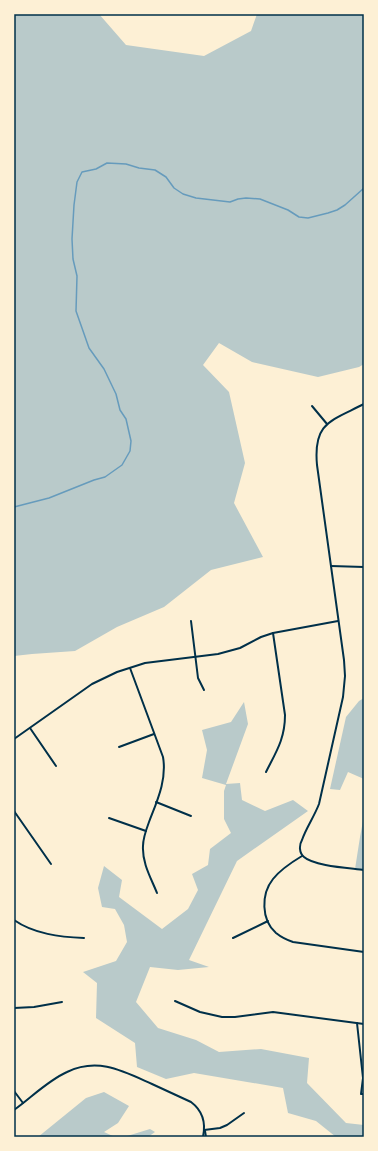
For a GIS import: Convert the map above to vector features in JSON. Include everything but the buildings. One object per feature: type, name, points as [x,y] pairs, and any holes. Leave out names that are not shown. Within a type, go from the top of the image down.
[{"type":"street","points":[[364,404],[327,424],[319,435],[316,455],[345,676],[343,698],[319,804],[302,840],[300,850],[304,858],[318,863],[364,870]]},
{"type":"street","points":[[312,406],[327,424]]},
{"type":"street","points":[[331,566],[364,567]]},
{"type":"street","points":[[191,621],[198,678],[204,690]]},
{"type":"street","points":[[14,739],[92,684],[117,672],[145,663],[232,651],[273,632],[338,621]]},
{"type":"street","points":[[266,772],[282,739],[285,723],[273,632]]},
{"type":"street","points":[[130,668],[164,763],[163,784],[146,831],[143,846],[146,867],[157,893]]},
{"type":"street","points":[[30,728],[56,766]]},
{"type":"street","points":[[119,747],[154,734]]},
{"type":"street","points":[[156,802],[191,816]]},
{"type":"street","points":[[14,811],[51,864]]},
{"type":"street","points":[[108,818],[146,831]]},
{"type":"street","points":[[302,856],[273,878],[269,885],[265,896],[264,908],[268,921],[276,933],[293,942],[364,952]]},
{"type":"street","points":[[14,920],[22,926],[33,930],[67,937],[84,938]]},
{"type":"street","points":[[233,938],[268,921]]},
{"type":"street","points":[[175,1001],[200,1012],[222,1017],[235,1017],[274,1012],[364,1024]]},
{"type":"street","points":[[14,1008],[34,1007],[62,1002]]},
{"type":"street","points":[[357,1023],[364,1078],[361,1094],[364,1094]]},
{"type":"street","points":[[14,1110],[56,1078],[68,1072],[91,1066],[108,1066],[123,1071],[191,1102],[200,1111],[206,1137]]},
{"type":"street","points":[[14,1091],[23,1103]]},
{"type":"street","points":[[204,1130],[220,1128],[228,1125],[244,1113]]},
{"type":"street","points":[[203,1137],[204,1130]]},
{"type":"shaded area","points":[[14,14],[99,14],[126,45],[204,56],[251,31],[257,14],[364,14],[364,364],[359,367],[318,377],[252,362],[219,343],[203,365],[229,392],[245,463],[234,503],[263,557],[211,570],[164,607],[117,627],[75,651],[14,656]]},
{"type":"shaded area","points":[[364,698],[364,779],[348,772],[340,790],[330,789],[346,717],[359,701]]},
{"type":"shaded area","points":[[244,702],[248,724],[226,784],[240,783],[242,800],[265,811],[293,800],[308,811],[237,861],[189,960],[209,967],[178,970],[150,967],[136,1002],[158,1028],[196,1040],[219,1052],[261,1049],[309,1058],[307,1083],[346,1123],[364,1125],[364,1137],[336,1137],[316,1121],[288,1113],[283,1088],[194,1073],[166,1079],[137,1067],[135,1043],[96,1018],[97,983],[83,972],[116,961],[127,942],[124,925],[115,909],[102,907],[98,888],[104,866],[122,880],[119,897],[162,929],[188,909],[198,890],[192,874],[208,865],[210,849],[231,833],[224,819],[224,791],[226,785],[202,778],[207,750],[202,730],[231,722]]},
{"type":"shaded area","points":[[364,816],[364,870],[355,869]]},
{"type":"shaded area","points":[[104,1092],[129,1106],[118,1123],[104,1132],[115,1137],[38,1137],[86,1098]]},
{"type":"shaded area","points":[[150,1129],[155,1132],[148,1137],[124,1137]]},
{"type":"waterway","points":[[14,507],[49,498],[105,477],[122,465],[130,451],[131,441],[126,419],[120,410],[116,394],[104,369],[89,348],[76,311],[77,276],[73,259],[72,239],[77,182],[82,172],[96,169],[107,163],[126,164],[139,168],[155,170],[166,177],[174,188],[183,194],[196,198],[230,202],[246,198],[260,199],[288,210],[299,217],[308,218],[337,210],[364,188]]}]
